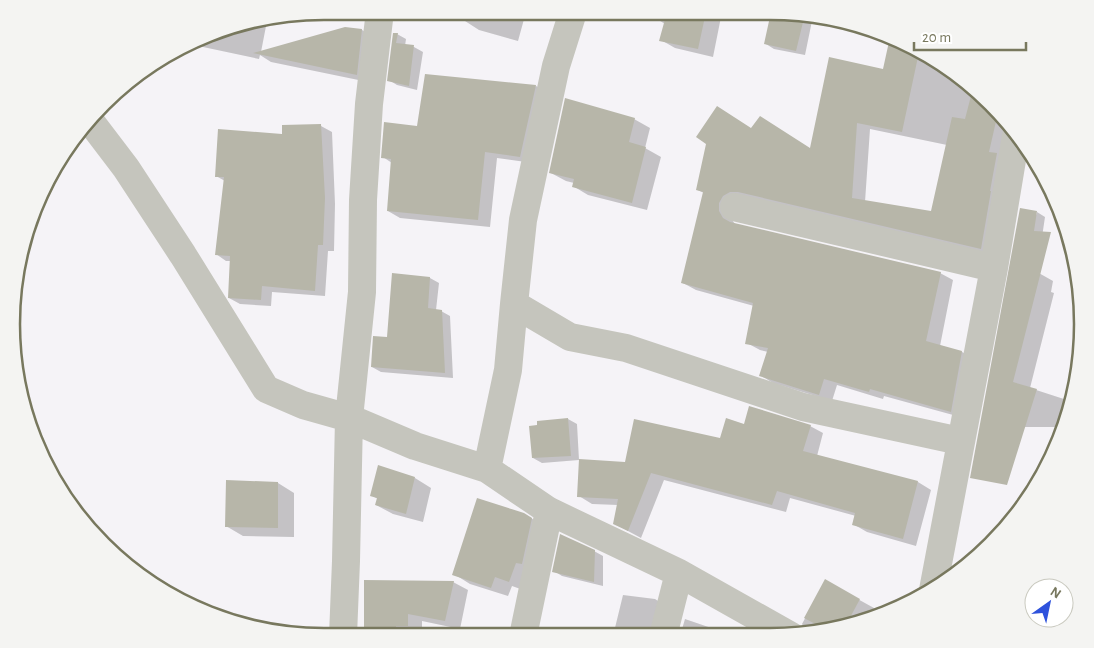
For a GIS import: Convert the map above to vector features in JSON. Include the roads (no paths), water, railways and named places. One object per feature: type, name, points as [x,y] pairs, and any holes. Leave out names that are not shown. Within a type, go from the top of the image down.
[{"type":"street","points":[[342,628],[346,570],[349,418],[362,292],[363,200],[369,104],[379,20]]},
{"type":"street","points":[[487,469],[508,370],[523,220],[556,66],[570,20]]},
{"type":"street","points":[[94,126],[126,168],[184,255],[266,389],[303,405],[349,418],[415,446],[487,469],[549,511],[679,573],[776,628]]},
{"type":"street","points":[[935,579],[994,268],[1015,144]]},
{"type":"street","points":[[734,207],[994,268]]},
{"type":"street","points":[[514,304],[570,337],[626,348],[803,407],[960,441]]},
{"type":"street","points":[[525,628],[549,511]]},
{"type":"street","points":[[665,628],[679,573]]}]
